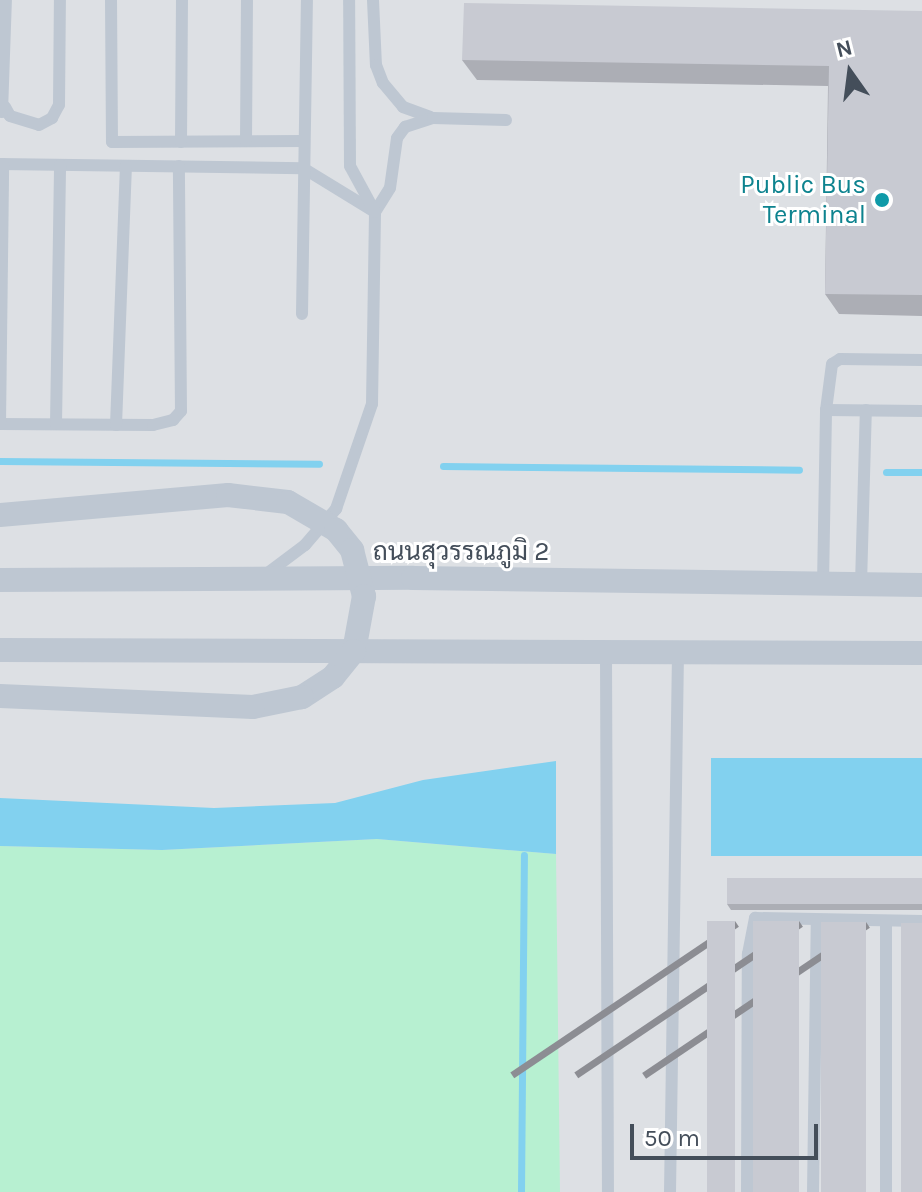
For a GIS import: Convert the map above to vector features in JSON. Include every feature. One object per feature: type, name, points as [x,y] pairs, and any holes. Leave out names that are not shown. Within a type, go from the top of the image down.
[{"type":"street","points":[[0,515],[181,498],[256,495],[278,500],[336,530],[352,550],[364,596],[354,651],[333,677],[302,697],[253,707],[0,696]]},
{"type":"street","name":"ถนนสุวรรณภูมิ 2","points":[[0,580],[256,582],[413,578],[922,585]]},
{"type":"street","points":[[0,650],[606,656],[922,653]]},
{"type":"lane","points":[[6,0],[2,111],[39,125],[52,118],[59,105],[60,0]]},
{"type":"lane","points":[[111,0],[112,142],[304,141]]},
{"type":"lane","points":[[181,142],[182,0]]},
{"type":"lane","points":[[246,141],[247,0]]},
{"type":"lane","points":[[302,314],[307,0]]},
{"type":"lane","points":[[256,582],[305,545],[336,509],[357,460],[372,404],[375,212],[350,166],[349,0]]},
{"type":"lane","points":[[373,0],[376,65],[383,83],[403,107],[433,118],[506,120]]},
{"type":"lane","points":[[375,212],[390,188],[400,132],[433,118]]},
{"type":"lane","points":[[179,166],[181,411],[173,420],[153,425],[0,424],[2,164],[179,166],[303,168],[375,212]]},
{"type":"lane","points":[[56,424],[60,165]]},
{"type":"lane","points":[[116,425],[126,166]]},
{"type":"lane","points":[[823,584],[826,410],[832,364],[840,359],[922,360]]},
{"type":"lane","points":[[826,410],[922,411]]},
{"type":"lane","points":[[861,584],[866,410]]},
{"type":"lane","points":[[670,1192],[678,654]]},
{"type":"lane","points":[[606,656],[608,1192]]},
{"type":"lane","points":[[747,1192],[748,954],[755,918],[922,921]]},
{"type":"lane","points":[[813,1192],[817,920]]},
{"type":"lane","points":[[886,921],[886,1192]]},
{"type":"shaded area","points":[[0,0],[922,0],[922,1192],[0,1192]]},
{"type":"green space","points":[[377,839],[556,854],[560,1192],[0,1192],[0,846],[162,850]]},
{"type":"water","points":[[711,758],[922,758],[922,856],[711,856]]},
{"type":"water","points":[[556,761],[556,854],[377,839],[162,850],[0,846],[0,798],[214,808],[335,803],[423,780]]},
{"type":"building","name":"Public Bus Terminal","points":[[464,3],[922,11],[922,295],[825,294],[829,66],[462,60]]},
{"type":"building","points":[[727,878],[922,878],[922,904],[727,904]]},
{"type":"building","points":[[707,921],[735,921],[735,1192],[707,1192]]},
{"type":"building","points":[[753,921],[799,921],[799,1192],[753,1192]]},
{"type":"building","points":[[821,922],[866,922],[866,1192],[821,1192]]},
{"type":"building","points":[[901,923],[922,923],[922,1192],[901,1192]]},
{"type":"waterway","points":[[0,461],[319,464]]},
{"type":"waterway","points":[[443,466],[799,470]]},
{"type":"waterway","points":[[886,472],[922,472]]},
{"type":"waterway","points":[[521,1192],[524,855]]},
{"type":"place","name":"Public Bus Terminal","points":[[882,200]]}]
